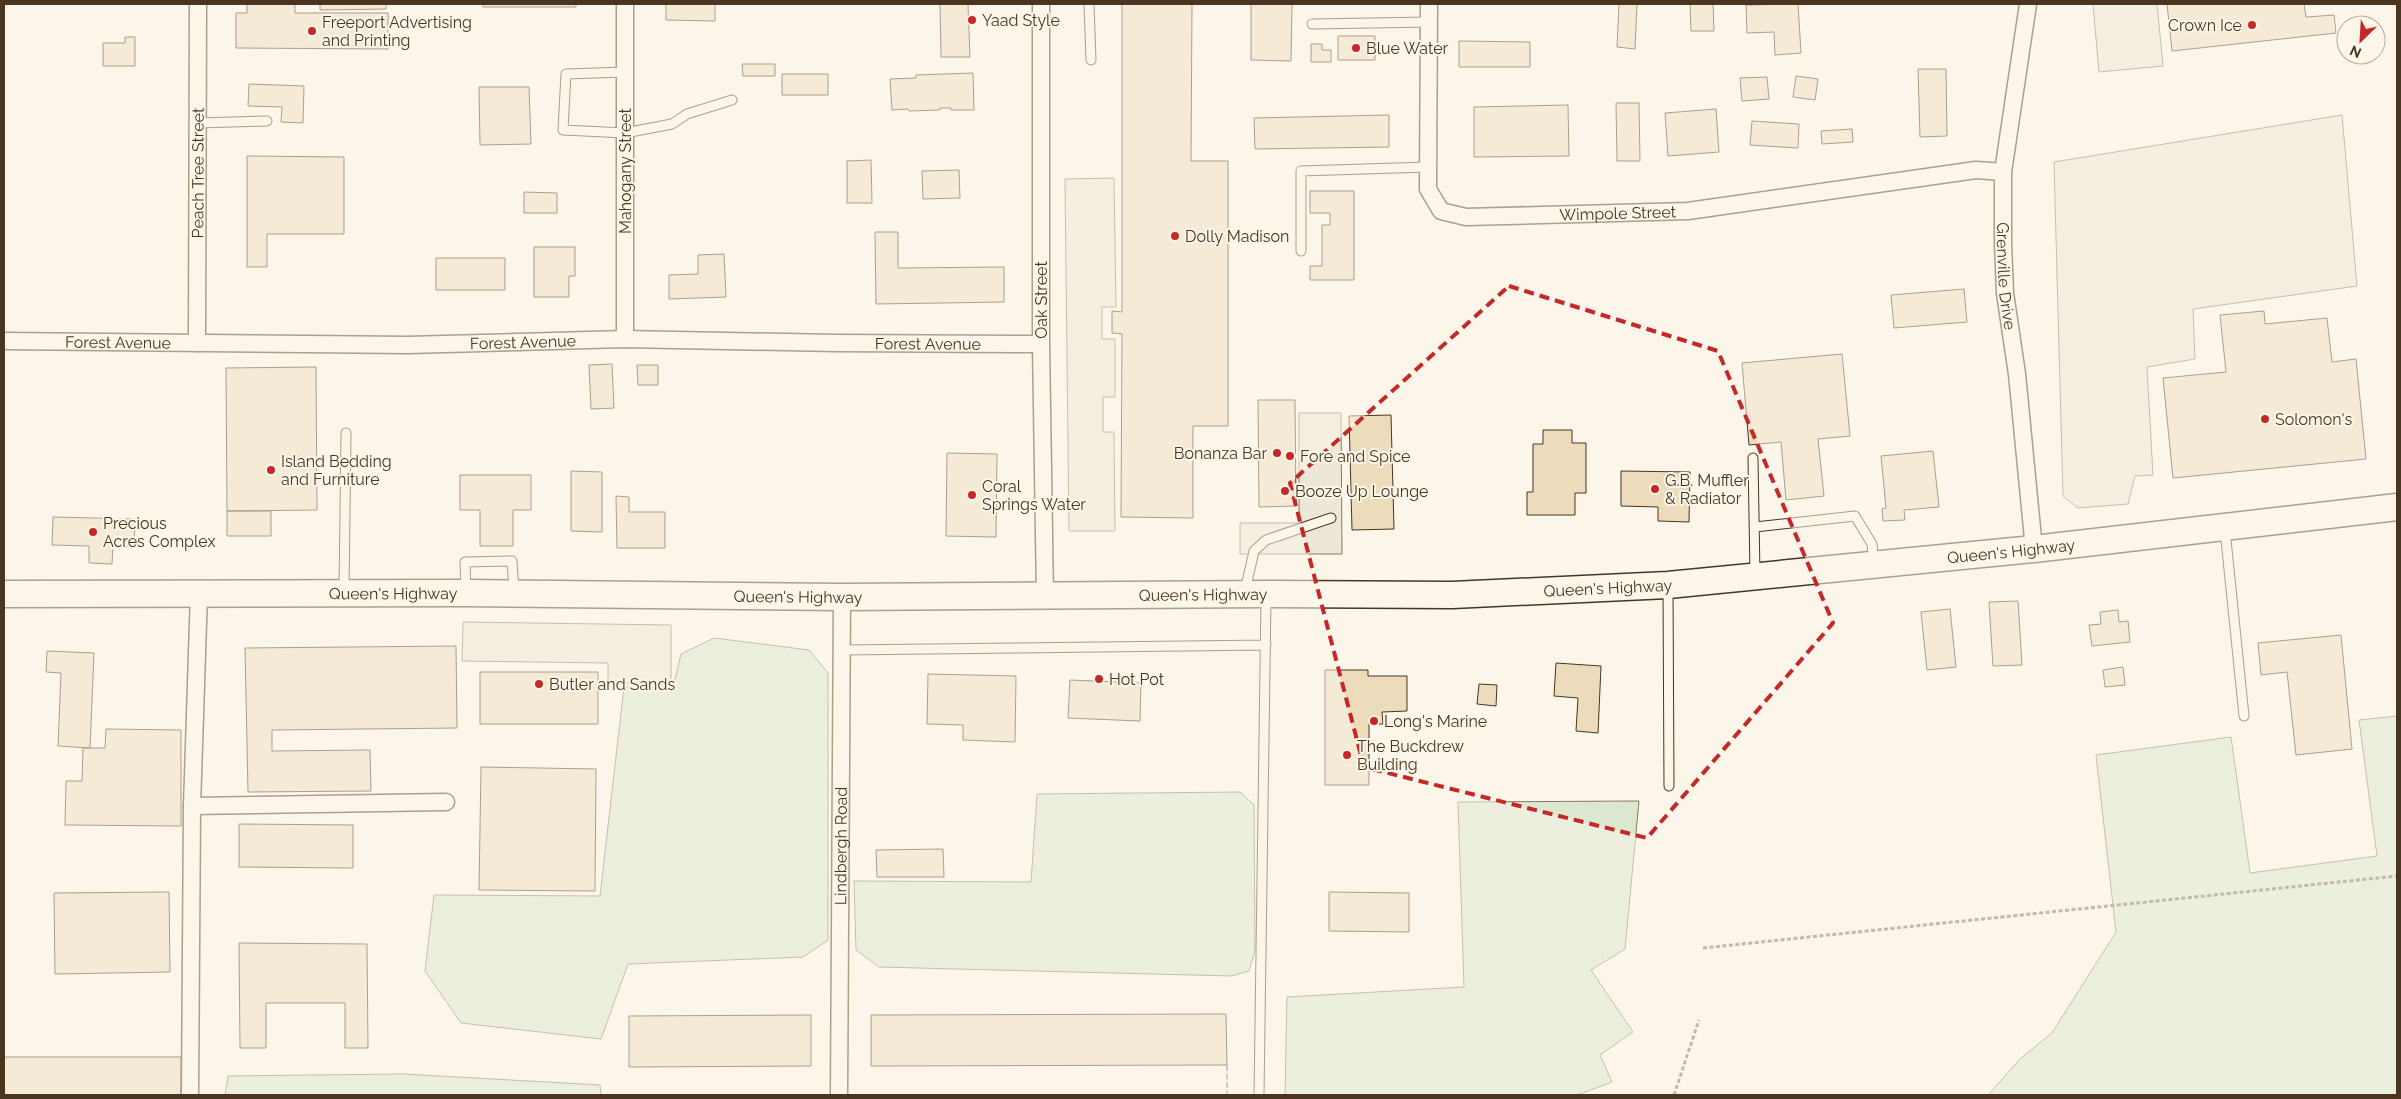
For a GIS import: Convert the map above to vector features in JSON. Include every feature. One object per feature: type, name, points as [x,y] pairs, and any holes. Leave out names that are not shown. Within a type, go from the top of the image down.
[{"type":"main road","name":"Queen's Highway","points":[[4,594],[514,593],[842,597],[1256,594],[1452,595],[1668,585],[1755,577],[2034,549],[2397,507]]},
{"type":"street","name":"Peach Tree Street","points":[[197,343],[198,4]]},
{"type":"street","name":"Mahogany Street","points":[[625,339],[626,4]]},
{"type":"street","name":"Oak Street","points":[[1041,4],[1040,344],[1045,597]]},
{"type":"street","name":"Wimpole Street","points":[[1429,4],[1428,188],[1441,211],[1466,217],[1688,211],[1976,170],[2003,172]]},
{"type":"street","name":"Grenville Drive","points":[[2028,4],[2003,172],[2005,292],[2017,374],[2034,549]]},
{"type":"street","name":"Forest Avenue","points":[[4,341],[408,345],[625,339],[1040,344]]},
{"type":"street","points":[[190,1095],[192,806],[199,593]]},
{"type":"street","name":"Lindbergh Road","points":[[839,1095],[842,597]]},
{"type":"street","points":[[192,806],[446,802]]},
{"type":"lane","points":[[1089,4],[1091,60]]},
{"type":"lane","points":[[1312,24],[1429,22]]},
{"type":"lane","points":[[625,72],[566,74],[563,130],[625,133],[672,124],[686,114],[732,100]]},
{"type":"lane","points":[[198,123],[267,121]]},
{"type":"lane","points":[[1301,250],[1301,170],[1428,167]]},
{"type":"lane","points":[[344,593],[346,433]]},
{"type":"lane","points":[[1753,458],[1755,577]]},
{"type":"lane","points":[[1755,527],[1855,516],[1872,544],[1875,565]]},
{"type":"lane","points":[[1259,1095],[1266,645],[1256,594],[1254,551],[1266,540],[1331,518]]},
{"type":"lane","points":[[2224,527],[2244,716]]},
{"type":"lane","points":[[1668,585],[1669,786]]},
{"type":"lane","points":[[841,650],[1266,645]]},
{"type":"path","points":[[1703,948],[2397,876]]},
{"type":"path","points":[[1674,1095],[1699,1020]]},
{"type":"highlighted area","points":[[1509,286],[1718,351],[1833,623],[1647,838],[1364,767],[1290,483]]},
{"type":"green space","points":[[714,638],[809,650],[828,673],[828,940],[803,957],[628,964],[601,1039],[461,1023],[425,971],[434,895],[600,896],[624,687],[673,688],[681,654]]},
{"type":"green space","points":[[2397,716],[2397,1095],[1988,1095],[2021,1058],[2052,1033],[2116,932],[2096,755],[2231,737],[2250,873],[2377,856],[2359,720]]},
{"type":"green space","points":[[1240,792],[1254,805],[1255,951],[1249,971],[1231,976],[879,967],[856,950],[854,881],[1031,882],[1037,794]]},
{"type":"green space","points":[[1639,801],[1625,949],[1591,970],[1633,1032],[1600,1055],[1612,1082],[1577,1095],[1285,1095],[1287,997],[1464,987],[1458,802]]},
{"type":"green space","points":[[403,1074],[600,1085],[601,1095],[225,1095],[228,1076]]},
{"type":"shaded area","points":[[2093,4],[2157,4],[2163,66],[2099,72]]},
{"type":"shaded area","points":[[2342,115],[2357,286],[2193,309],[2195,359],[2147,367],[2153,475],[2135,476],[2128,504],[2078,508],[2063,496],[2054,162]]},
{"type":"shaded area","points":[[1114,178],[1116,307],[1102,307],[1102,339],[1115,339],[1115,397],[1103,397],[1103,432],[1114,432],[1115,531],[1069,531],[1065,179]]},
{"type":"shaded area","points":[[1299,413],[1341,413],[1342,554],[1240,554],[1240,523],[1299,523]]},
{"type":"shaded area","points":[[463,622],[671,625],[671,684],[608,683],[608,663],[462,661]]},
{"type":"building","name":"Freeport Advertising and Printing","points":[[247,4],[295,4],[295,13],[388,13],[388,49],[236,48],[236,13],[247,13]]},
{"type":"building","points":[[320,4],[386,4],[386,9],[320,10]]},
{"type":"building","points":[[483,4],[576,4],[576,7],[483,7]]},
{"type":"building","points":[[666,4],[715,4],[715,21],[666,20]]},
{"type":"building","points":[[940,4],[968,4],[970,57],[941,57]]},
{"type":"building","name":"Dolly Madison","points":[[1122,4],[1192,4],[1191,161],[1228,161],[1228,426],[1193,426],[1193,518],[1121,517],[1122,334],[1112,333],[1112,311],[1122,312]]},
{"type":"building","points":[[1251,4],[1292,4],[1291,61],[1251,60]]},
{"type":"building","points":[[1619,4],[1637,4],[1635,49],[1617,47]]},
{"type":"building","points":[[1690,4],[1713,4],[1714,31],[1691,31]]},
{"type":"building","points":[[1798,4],[1801,53],[1775,55],[1774,32],[1747,33],[1746,5]]},
{"type":"building","name":"Crown Ice","points":[[2167,4],[2304,4],[2306,17],[2334,15],[2336,33],[2172,51]]},
{"type":"building","name":"Blue Water","points":[[1338,36],[1375,36],[1375,60],[1338,60]]},
{"type":"building","points":[[125,37],[135,37],[135,66],[103,66],[103,43],[125,43]]},
{"type":"building","points":[[1459,41],[1530,42],[1530,67],[1459,67]]},
{"type":"building","points":[[1311,44],[1322,44],[1322,50],[1331,50],[1331,62],[1311,62]]},
{"type":"building","points":[[742,64],[775,64],[775,76],[743,76]]},
{"type":"building","points":[[1918,69],[1946,69],[1947,136],[1920,137]]},
{"type":"building","points":[[973,73],[974,110],[940,108],[940,110],[892,110],[890,79],[916,78],[916,75]]},
{"type":"building","points":[[782,74],[828,74],[828,95],[782,95]]},
{"type":"building","points":[[1796,76],[1818,79],[1815,100],[1793,97]]},
{"type":"building","points":[[1767,77],[1769,99],[1742,101],[1740,78]]},
{"type":"building","points":[[249,84],[304,86],[303,123],[281,122],[282,107],[248,106]]},
{"type":"building","points":[[479,87],[529,87],[531,144],[480,145]]},
{"type":"building","points":[[1616,103],[1639,103],[1640,161],[1617,161]]},
{"type":"building","points":[[1568,105],[1569,156],[1474,157],[1474,107]]},
{"type":"building","points":[[1716,109],[1719,152],[1668,156],[1665,113]]},
{"type":"building","points":[[1389,115],[1389,147],[1255,149],[1254,118]]},
{"type":"building","points":[[1752,121],[1799,124],[1798,148],[1750,145]]},
{"type":"building","points":[[1852,129],[1853,142],[1822,144],[1821,131]]},
{"type":"building","points":[[247,156],[344,157],[344,234],[267,234],[267,267],[247,267]]},
{"type":"building","points":[[871,160],[872,203],[847,203],[847,161]]},
{"type":"building","points":[[959,170],[960,198],[923,199],[922,171]]},
{"type":"building","points":[[1310,191],[1354,191],[1354,280],[1310,280],[1310,266],[1322,266],[1322,225],[1330,225],[1330,213],[1310,213]]},
{"type":"building","points":[[524,192],[557,193],[557,213],[524,213]]},
{"type":"building","points":[[875,232],[898,232],[898,268],[1004,267],[1004,302],[876,304]]},
{"type":"building","points":[[534,247],[575,247],[575,276],[569,276],[569,297],[534,297]]},
{"type":"building","points":[[724,254],[726,297],[669,299],[669,275],[698,274],[698,255]]},
{"type":"building","points":[[436,258],[505,258],[505,290],[436,290]]},
{"type":"building","points":[[1964,289],[1967,322],[1894,328],[1891,295]]},
{"type":"building","name":"Solomon's","points":[[2264,311],[2265,324],[2327,318],[2332,362],[2356,359],[2366,459],[2173,478],[2163,378],[2226,372],[2220,315]]},
{"type":"building","points":[[1842,354],[1850,436],[1818,439],[1824,496],[1786,500],[1781,442],[1749,445],[1742,363]]},
{"type":"building","points":[[612,364],[614,408],[591,409],[589,365]]},
{"type":"building","points":[[637,365],[658,365],[658,385],[638,385]]},
{"type":"building","name":"Island Bedding and Furniture","points":[[316,367],[317,510],[227,511],[226,368]]},
{"type":"building","name":"Bonanza Bar","points":[[1258,400],[1295,400],[1296,506],[1259,507]]},
{"type":"building","points":[[1391,415],[1394,529],[1352,530],[1349,416]]},
{"type":"building","points":[[1543,430],[1572,430],[1572,443],[1586,443],[1586,493],[1575,493],[1575,515],[1527,515],[1527,492],[1533,492],[1533,444],[1543,444]]},
{"type":"building","points":[[1933,451],[1939,507],[1904,510],[1905,520],[1883,521],[1882,509],[1886,508],[1881,456]]},
{"type":"building","name":"Coral Springs Water","points":[[947,453],[997,454],[996,537],[946,536]]},
{"type":"building","points":[[571,471],[602,472],[602,532],[571,531]]},
{"type":"building","name":"G.B. Muffler & Radiator","points":[[1621,471],[1690,472],[1689,522],[1658,521],[1658,507],[1621,506]]},
{"type":"building","points":[[460,475],[531,475],[531,510],[513,510],[513,546],[480,546],[480,510],[460,510]]},
{"type":"building","points":[[616,496],[629,497],[629,512],[665,512],[665,548],[617,548]]},
{"type":"building","points":[[227,511],[271,511],[271,536],[227,536]]},
{"type":"building","name":"Precious Acres Complex","points":[[53,517],[135,519],[134,547],[113,546],[112,564],[89,563],[89,546],[52,545]]},
{"type":"building","points":[[2018,601],[2022,665],[1993,666],[1989,602]]},
{"type":"building","points":[[1950,609],[1956,667],[1927,670],[1921,612]]},
{"type":"building","points":[[2118,610],[2119,622],[2128,621],[2130,642],[2092,646],[2089,625],[2101,624],[2100,612]]},
{"type":"building","points":[[2341,635],[2352,749],[2296,755],[2287,672],[2261,675],[2258,643]]},
{"type":"building","points":[[456,646],[457,728],[272,730],[272,751],[370,750],[371,791],[248,792],[245,648]]},
{"type":"building","points":[[47,651],[94,653],[90,748],[58,746],[61,673],[46,672]]},
{"type":"building","points":[[1556,663],[1601,666],[1598,733],[1576,731],[1578,698],[1554,696]]},
{"type":"building","points":[[2123,667],[2125,685],[2105,687],[2103,670]]},
{"type":"building","name":"The Buckdrew Building","points":[[1325,670],[1368,670],[1368,676],[1407,676],[1407,711],[1382,712],[1383,724],[1369,724],[1369,785],[1325,785]]},
{"type":"building","points":[[480,672],[598,672],[598,724],[480,724]]},
{"type":"building","points":[[928,674],[1016,676],[1015,742],[963,740],[963,725],[927,724]]},
{"type":"building","points":[[1070,680],[1141,683],[1140,721],[1068,718]]},
{"type":"building","points":[[1479,684],[1497,685],[1496,706],[1477,704]]},
{"type":"building","points":[[106,729],[181,730],[181,826],[65,825],[66,781],[82,781],[83,748],[105,748]]},
{"type":"building","points":[[481,767],[596,769],[595,891],[479,890]]},
{"type":"building","points":[[239,824],[353,825],[353,868],[239,867]]},
{"type":"building","points":[[943,849],[944,877],[877,877],[876,850]]},
{"type":"building","points":[[169,892],[170,972],[55,974],[54,893]]},
{"type":"building","points":[[1329,892],[1409,893],[1409,932],[1329,931]]},
{"type":"building","points":[[239,943],[367,944],[368,1048],[345,1048],[345,1003],[266,1003],[266,1048],[240,1048]]},
{"type":"building","points":[[1226,1014],[1227,1065],[871,1066],[871,1015]]},
{"type":"building","points":[[811,1015],[811,1066],[629,1067],[629,1016]]},
{"type":"building","points":[[4,1057],[181,1057],[181,1095],[4,1095]]},
{"type":"fence","points":[[1227,1065],[1227,1095]]},
{"type":"place","name":"Yaad Style","points":[[972,20]]},
{"type":"place","name":"Crown Ice","points":[[2252,25]]},
{"type":"place","name":"Freeport Advertising and Printing","points":[[312,31]]},
{"type":"place","name":"Blue Water","points":[[1356,48]]},
{"type":"place","name":"Dolly Madison","points":[[1175,236]]},
{"type":"place","name":"Solomon's","points":[[2265,419]]},
{"type":"place","name":"Bonanza Bar","points":[[1277,453]]},
{"type":"place","name":"Fore and Spice","points":[[1290,456]]},
{"type":"place","name":"Island Bedding and Furniture","points":[[271,470]]},
{"type":"place","name":"G.B. Muffler & Radiator","points":[[1655,489]]},
{"type":"place","name":"Booze Up Lounge","points":[[1285,491]]},
{"type":"place","name":"Coral Springs Water","points":[[972,495]]},
{"type":"place","name":"Precious Acres Complex","points":[[93,532]]},
{"type":"place","name":"Hot Pot","points":[[1099,679]]},
{"type":"place","name":"Butler and Sands","points":[[539,684]]},
{"type":"place","name":"Long's Marine","points":[[1374,721]]},
{"type":"place","name":"The Buckdrew Building","points":[[1347,755]]}]
